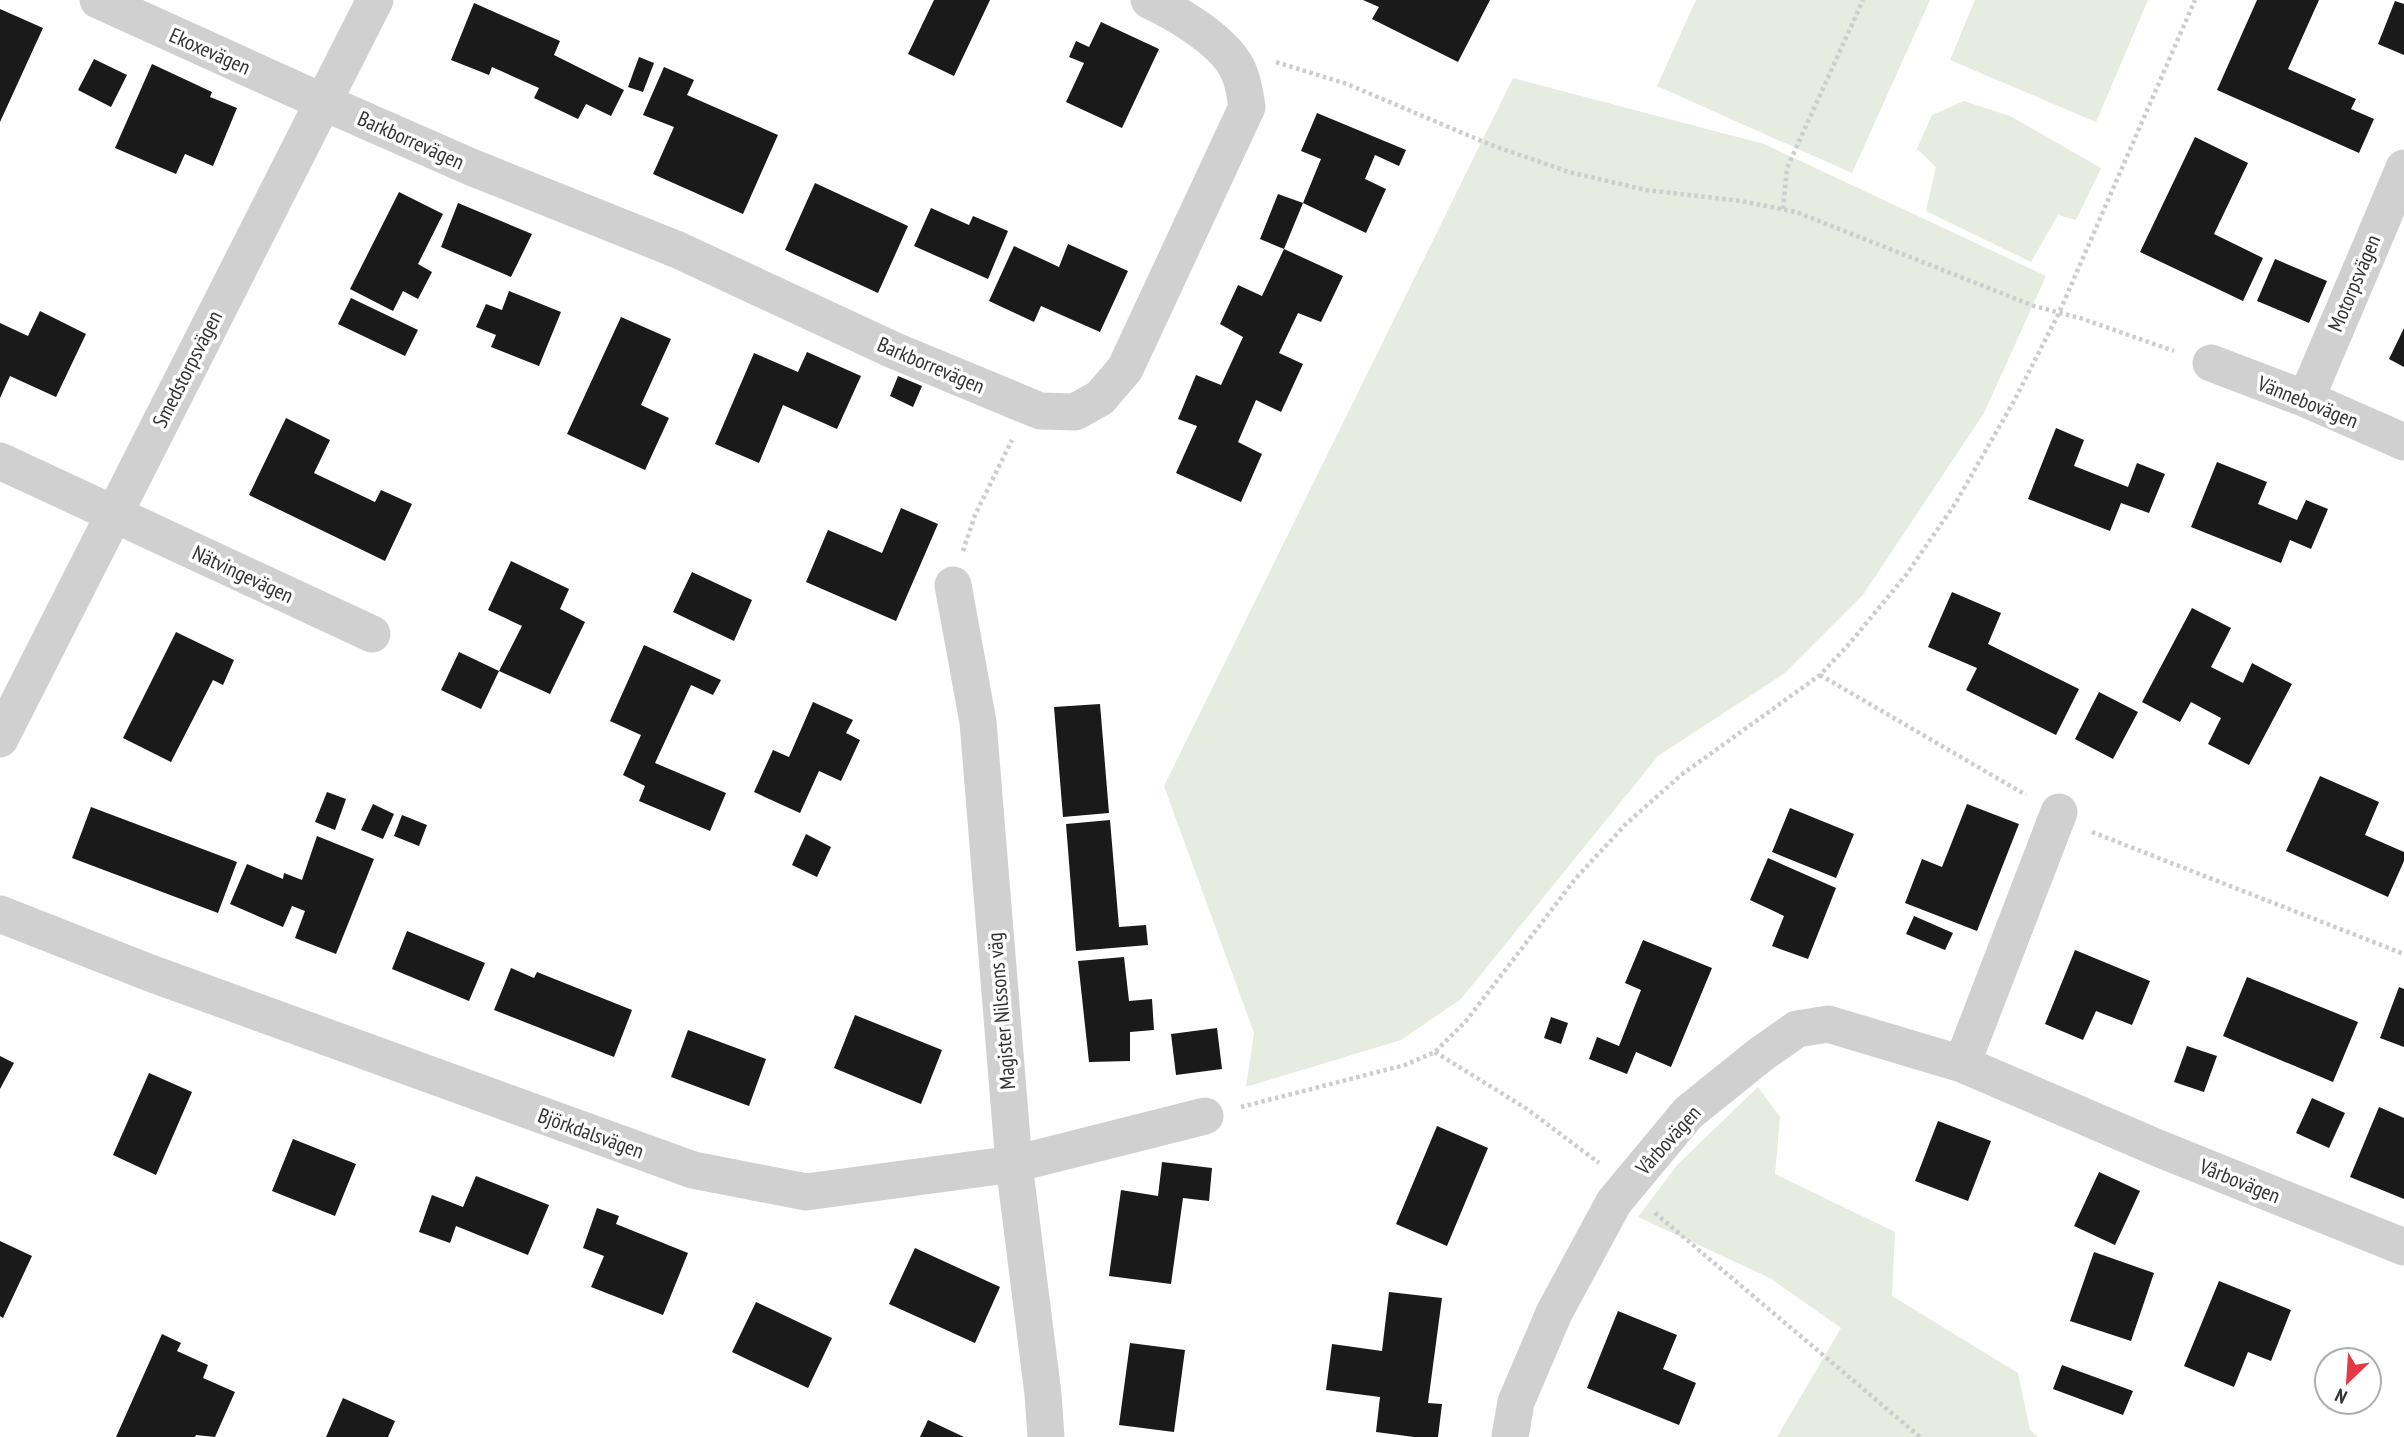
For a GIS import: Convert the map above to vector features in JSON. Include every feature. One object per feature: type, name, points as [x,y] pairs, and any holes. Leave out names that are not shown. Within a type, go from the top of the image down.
[{"type":"street","name":"Ekoxevägen","points":[[98,0],[323,102]]},
{"type":"street","name":"Smedstorpsvägen","points":[[0,739],[375,0]]},
{"type":"street","name":"Barkborrevägen","points":[[323,102],[471,167],[678,250],[893,350],[1028,407],[1040,411],[1075,412],[1100,398],[1125,369],[1247,107],[1240,73],[1221,46],[1167,8],[1149,0]]},
{"type":"street","name":"Motorpsvägen","points":[[2306,399],[2404,168]]},
{"type":"street","name":"Vännebovägen","points":[[2211,363],[2306,399],[2404,442]]},
{"type":"street","name":"Nätvingevägen","points":[[0,461],[372,634]]},
{"type":"street","name":"Magister Nilssons väg","points":[[953,585],[978,722],[1014,1164],[1046,1437]]},
{"type":"street","points":[[1962,1064],[2059,812]]},
{"type":"street","name":"Björkdalsvägen","points":[[0,914],[150,973],[693,1170],[806,1192],[1014,1164],[1205,1116]]},
{"type":"street","name":"Vårbovägen","points":[[1510,1437],[1516,1402],[1554,1313],[1614,1202],[1688,1113],[1797,1029],[1828,1024],[1962,1064],[2161,1149],[2404,1247]]},
{"type":"path","points":[[1783,209],[1787,168],[1863,0]]},
{"type":"path","points":[[1205,1116],[1405,1065],[1435,1052],[1466,1021],[1576,878],[1626,824],[1681,775],[1820,675],[1850,643],[1906,575],[1955,504],[2014,401],[2059,313],[2195,0]]},
{"type":"path","points":[[1221,46],[1347,84],[1492,145],[1569,172],[1646,190],[1741,201],[1796,212],[2034,306],[2211,363]]},
{"type":"path","points":[[953,585],[962,564],[964,547],[975,514],[1028,407]]},
{"type":"path","points":[[1820,675],[2094,833],[2404,954]]},
{"type":"path","points":[[1435,1052],[1527,1109],[1586,1152],[1920,1437]]},
{"type":"shaded area","points":[[1696,0],[1930,0],[1852,173],[1657,86]]},
{"type":"shaded area","points":[[1975,0],[2148,0],[2096,122],[1950,60]]},
{"type":"shaded area","points":[[1513,78],[1764,144],[2046,276],[1984,413],[1863,595],[1785,673],[1658,756],[1461,999],[1401,1040],[1246,1087],[1254,1033],[1164,786]]},
{"type":"shaded area","points":[[1964,101],[2010,116],[2101,168],[2076,220],[2058,215],[2031,262],[1926,211],[1936,167],[1917,149],[1932,115]]},
{"type":"shaded area","points":[[1758,1087],[1780,1117],[1775,1174],[1895,1232],[1892,1296],[2018,1373],[2030,1430],[2038,1437],[1777,1437],[1841,1328],[1770,1278],[1638,1217],[1678,1164]]},
{"type":"building","points":[[934,0],[990,0],[954,76],[908,54]]},
{"type":"building","points":[[1363,0],[1490,0],[1458,62],[1372,19],[1379,7]]},
{"type":"building","points":[[2257,0],[2319,0],[2288,69],[2356,99],[2351,109],[2374,119],[2359,153],[2217,90]]},
{"type":"building","points":[[2395,1],[2404,4],[2404,55],[2378,44]]},
{"type":"building","points":[[474,3],[560,41],[554,55],[624,90],[611,116],[586,104],[578,119],[534,98],[539,88],[492,67],[489,75],[451,60]]},
{"type":"building","points":[[0,9],[43,28],[0,122]]},
{"type":"building","points":[[1101,22],[1159,49],[1122,128],[1066,102],[1084,63],[1069,57],[1076,41],[1089,47]]},
{"type":"building","points":[[639,57],[654,63],[643,92],[628,87]]},
{"type":"building","points":[[94,59],[127,75],[111,107],[78,90]]},
{"type":"building","points":[[152,64],[212,92],[210,97],[237,108],[213,166],[185,154],[176,174],[115,148]]},
{"type":"building","points":[[664,67],[694,80],[687,95],[778,135],[743,214],[653,174],[674,127],[643,115]]},
{"type":"building","points":[[1317,113],[1406,150],[1399,166],[1375,155],[1365,179],[1386,189],[1366,233],[1303,203],[1321,159],[1301,151]]},
{"type":"building","points":[[2195,137],[2248,163],[2214,234],[2263,258],[2243,301],[2140,252]]},
{"type":"building","points":[[815,183],[908,226],[878,293],[785,250]]},
{"type":"building","points":[[399,192],[443,214],[418,264],[432,272],[418,299],[403,291],[393,311],[350,289]]},
{"type":"building","points":[[1278,194],[1303,203],[1284,249],[1260,239]]},
{"type":"building","points":[[458,203],[532,234],[511,277],[441,247]]},
{"type":"building","points":[[931,208],[969,225],[973,216],[1008,231],[988,279],[914,246]]},
{"type":"building","points":[[1068,244],[1128,271],[1100,332],[1041,306],[1034,322],[989,301],[1014,246],[1059,267]]},
{"type":"building","points":[[1284,249],[1343,276],[1321,322],[1298,313],[1279,353],[1303,364],[1281,412],[1256,400],[1238,442],[1262,454],[1241,502],[1176,473],[1197,426],[1178,419],[1196,375],[1221,385],[1243,337],[1220,324],[1238,285],[1262,296]]},
{"type":"building","points":[[2275,259],[2327,281],[2309,323],[2257,301]]},
{"type":"building","points":[[509,291],[561,312],[539,366],[491,347],[496,335],[476,327],[486,304],[502,310]]},
{"type":"building","points":[[351,298],[418,330],[405,356],[338,324]]},
{"type":"building","points":[[40,311],[86,334],[56,397],[10,376],[0,398],[0,323],[28,336]]},
{"type":"building","points":[[621,317],[671,339],[641,405],[669,418],[645,470],[567,434]]},
{"type":"building","points":[[2404,328],[2404,367],[2389,359]]},
{"type":"building","points":[[807,352],[861,376],[837,429],[783,405],[759,463],[715,444],[754,353],[798,372]]},
{"type":"building","points":[[898,376],[922,386],[913,407],[890,396]]},
{"type":"building","points":[[286,418],[330,440],[314,473],[375,502],[381,490],[412,504],[385,561],[249,495]]},
{"type":"building","points":[[2056,428],[2084,440],[2074,466],[2128,487],[2137,463],[2165,474],[2149,513],[2121,503],[2110,531],[2028,499]]},
{"type":"building","points":[[2217,462],[2267,482],[2258,504],[2297,520],[2306,500],[2328,509],[2311,549],[2290,540],[2281,563],[2191,527]]},
{"type":"building","points":[[901,508],[938,524],[896,621],[806,582],[828,530],[882,553]]},
{"type":"building","points":[[511,561],[569,589],[560,609],[585,622],[550,694],[499,671],[522,626],[488,610]]},
{"type":"building","points":[[692,572],[752,600],[734,641],[673,612]]},
{"type":"building","points":[[1952,592],[2001,613],[1988,644],[2079,689],[2056,735],[1966,690],[1977,668],[1928,647]]},
{"type":"building","points":[[2192,608],[2231,628],[2211,667],[2243,683],[2252,663],[2292,684],[2249,765],[2208,744],[2221,718],[2191,702],[2180,722],[2142,702]]},
{"type":"building","points":[[176,632],[234,660],[223,685],[213,680],[171,762],[123,738]]},
{"type":"building","points":[[644,645],[721,680],[713,695],[691,685],[655,763],[726,793],[710,831],[639,801],[645,786],[623,775],[641,735],[610,721]]},
{"type":"building","points":[[459,652],[499,671],[481,709],[441,690]]},
{"type":"building","points":[[2099,692],[2138,712],[2113,759],[2075,739]]},
{"type":"building","points":[[813,702],[853,720],[846,733],[860,740],[841,781],[819,771],[800,813],[754,792],[773,750],[789,757]]},
{"type":"building","points":[[1100,704],[1109,813],[1063,817],[1054,707]]},
{"type":"building","points":[[2320,776],[2379,802],[2365,835],[2404,852],[2404,861],[2388,897],[2286,851]]},
{"type":"building","points":[[327,792],[346,799],[335,830],[315,822]]},
{"type":"building","points":[[373,804],[394,814],[383,839],[361,830]]},
{"type":"building","points":[[1967,804],[2019,824],[1977,931],[1905,903],[1922,859],[1942,867]]},
{"type":"building","points":[[91,807],[237,862],[218,913],[72,858]]},
{"type":"building","points":[[1790,808],[1854,834],[1836,878],[1772,852]]},
{"type":"building","points":[[402,815],[427,825],[419,846],[394,836]]},
{"type":"building","points":[[1110,820],[1119,927],[1146,925],[1148,945],[1076,951],[1066,824]]},
{"type":"building","points":[[806,834],[831,847],[817,877],[792,865]]},
{"type":"building","points":[[317,836],[374,859],[336,954],[295,938],[305,911],[292,906],[283,927],[230,904],[247,864],[283,879],[284,873],[302,880]]},
{"type":"building","points":[[1768,858],[1836,888],[1808,959],[1772,946],[1784,916],[1750,900]]},
{"type":"building","points":[[1914,916],[1953,933],[1945,950],[1906,934]]},
{"type":"building","points":[[407,931],[485,963],[469,1001],[392,969]]},
{"type":"building","points":[[1643,940],[1712,968],[1671,1067],[1636,1052],[1627,1074],[1589,1059],[1597,1037],[1619,1046],[1641,990],[1625,983]]},
{"type":"building","points":[[2075,950],[2150,981],[2132,1025],[2096,1011],[2083,1040],[2045,1024]]},
{"type":"building","points":[[1124,957],[1129,1001],[1152,999],[1154,1030],[1130,1032],[1130,1061],[1089,1062],[1078,961]]},
{"type":"building","points":[[511,968],[534,978],[537,972],[632,1010],[614,1057],[494,1010]]},
{"type":"building","points":[[2247,977],[2358,1022],[2333,1082],[2223,1036]]},
{"type":"building","points":[[2399,987],[2404,989],[2404,1047],[2380,1038]]},
{"type":"building","points":[[855,1015],[942,1050],[921,1104],[834,1068]]},
{"type":"building","points":[[1551,1017],[1568,1023],[1561,1044],[1544,1038]]},
{"type":"building","points":[[1217,1028],[1222,1069],[1176,1075],[1171,1034]]},
{"type":"building","points":[[688,1030],[766,1059],[749,1106],[671,1077]]},
{"type":"building","points":[[2187,1046],[2217,1056],[2204,1092],[2174,1082]]},
{"type":"building","points":[[0,1056],[14,1063],[0,1089]]},
{"type":"building","points":[[149,1073],[192,1092],[156,1175],[113,1155]]},
{"type":"building","points":[[2312,1098],[2345,1113],[2329,1148],[2296,1133]]},
{"type":"building","points":[[2379,1107],[2404,1118],[2404,1199],[2350,1177]]},
{"type":"building","points":[[1938,1121],[1991,1141],[1968,1201],[1915,1181]]},
{"type":"building","points":[[1437,1126],[1488,1148],[1447,1246],[1396,1224]]},
{"type":"building","points":[[293,1139],[356,1164],[335,1216],[272,1191]]},
{"type":"building","points":[[1162,1162],[1212,1168],[1209,1201],[1183,1198],[1171,1284],[1109,1276],[1121,1190],[1158,1196]]},
{"type":"building","points":[[2099,1172],[2140,1191],[2115,1245],[2074,1226]]},
{"type":"building","points":[[476,1176],[549,1205],[528,1255],[456,1226],[450,1243],[419,1232],[432,1195],[463,1207]]},
{"type":"building","points":[[597,1208],[619,1216],[616,1224],[688,1253],[663,1315],[591,1287],[604,1256],[583,1248]]},
{"type":"building","points":[[0,1241],[32,1256],[3,1318],[0,1316]]},
{"type":"building","points":[[915,1248],[1000,1287],[975,1343],[889,1304]]},
{"type":"building","points":[[2094,1252],[2154,1273],[2131,1341],[2070,1321]]},
{"type":"building","points":[[2219,1281],[2291,1310],[2271,1361],[2248,1352],[2234,1387],[2184,1366]]},
{"type":"building","points":[[1389,1292],[1442,1298],[1428,1403],[1442,1404],[1438,1437],[1376,1432],[1380,1397],[1326,1390],[1332,1344],[1382,1351]]},
{"type":"building","points":[[756,1302],[832,1338],[808,1388],[732,1352]]},
{"type":"building","points":[[1618,1311],[1677,1335],[1663,1369],[1696,1383],[1679,1425],[1587,1388]]},
{"type":"building","points":[[162,1334],[181,1343],[177,1351],[208,1365],[203,1378],[235,1392],[215,1437],[116,1437]]},
{"type":"building","points":[[1130,1343],[1185,1350],[1174,1432],[1119,1425]]},
{"type":"building","points":[[2062,1365],[2133,1391],[2123,1415],[2053,1389]]},
{"type":"building","points":[[343,1398],[395,1421],[388,1437],[326,1437]]},
{"type":"building","points":[[928,1420],[964,1437],[920,1437]]}]
